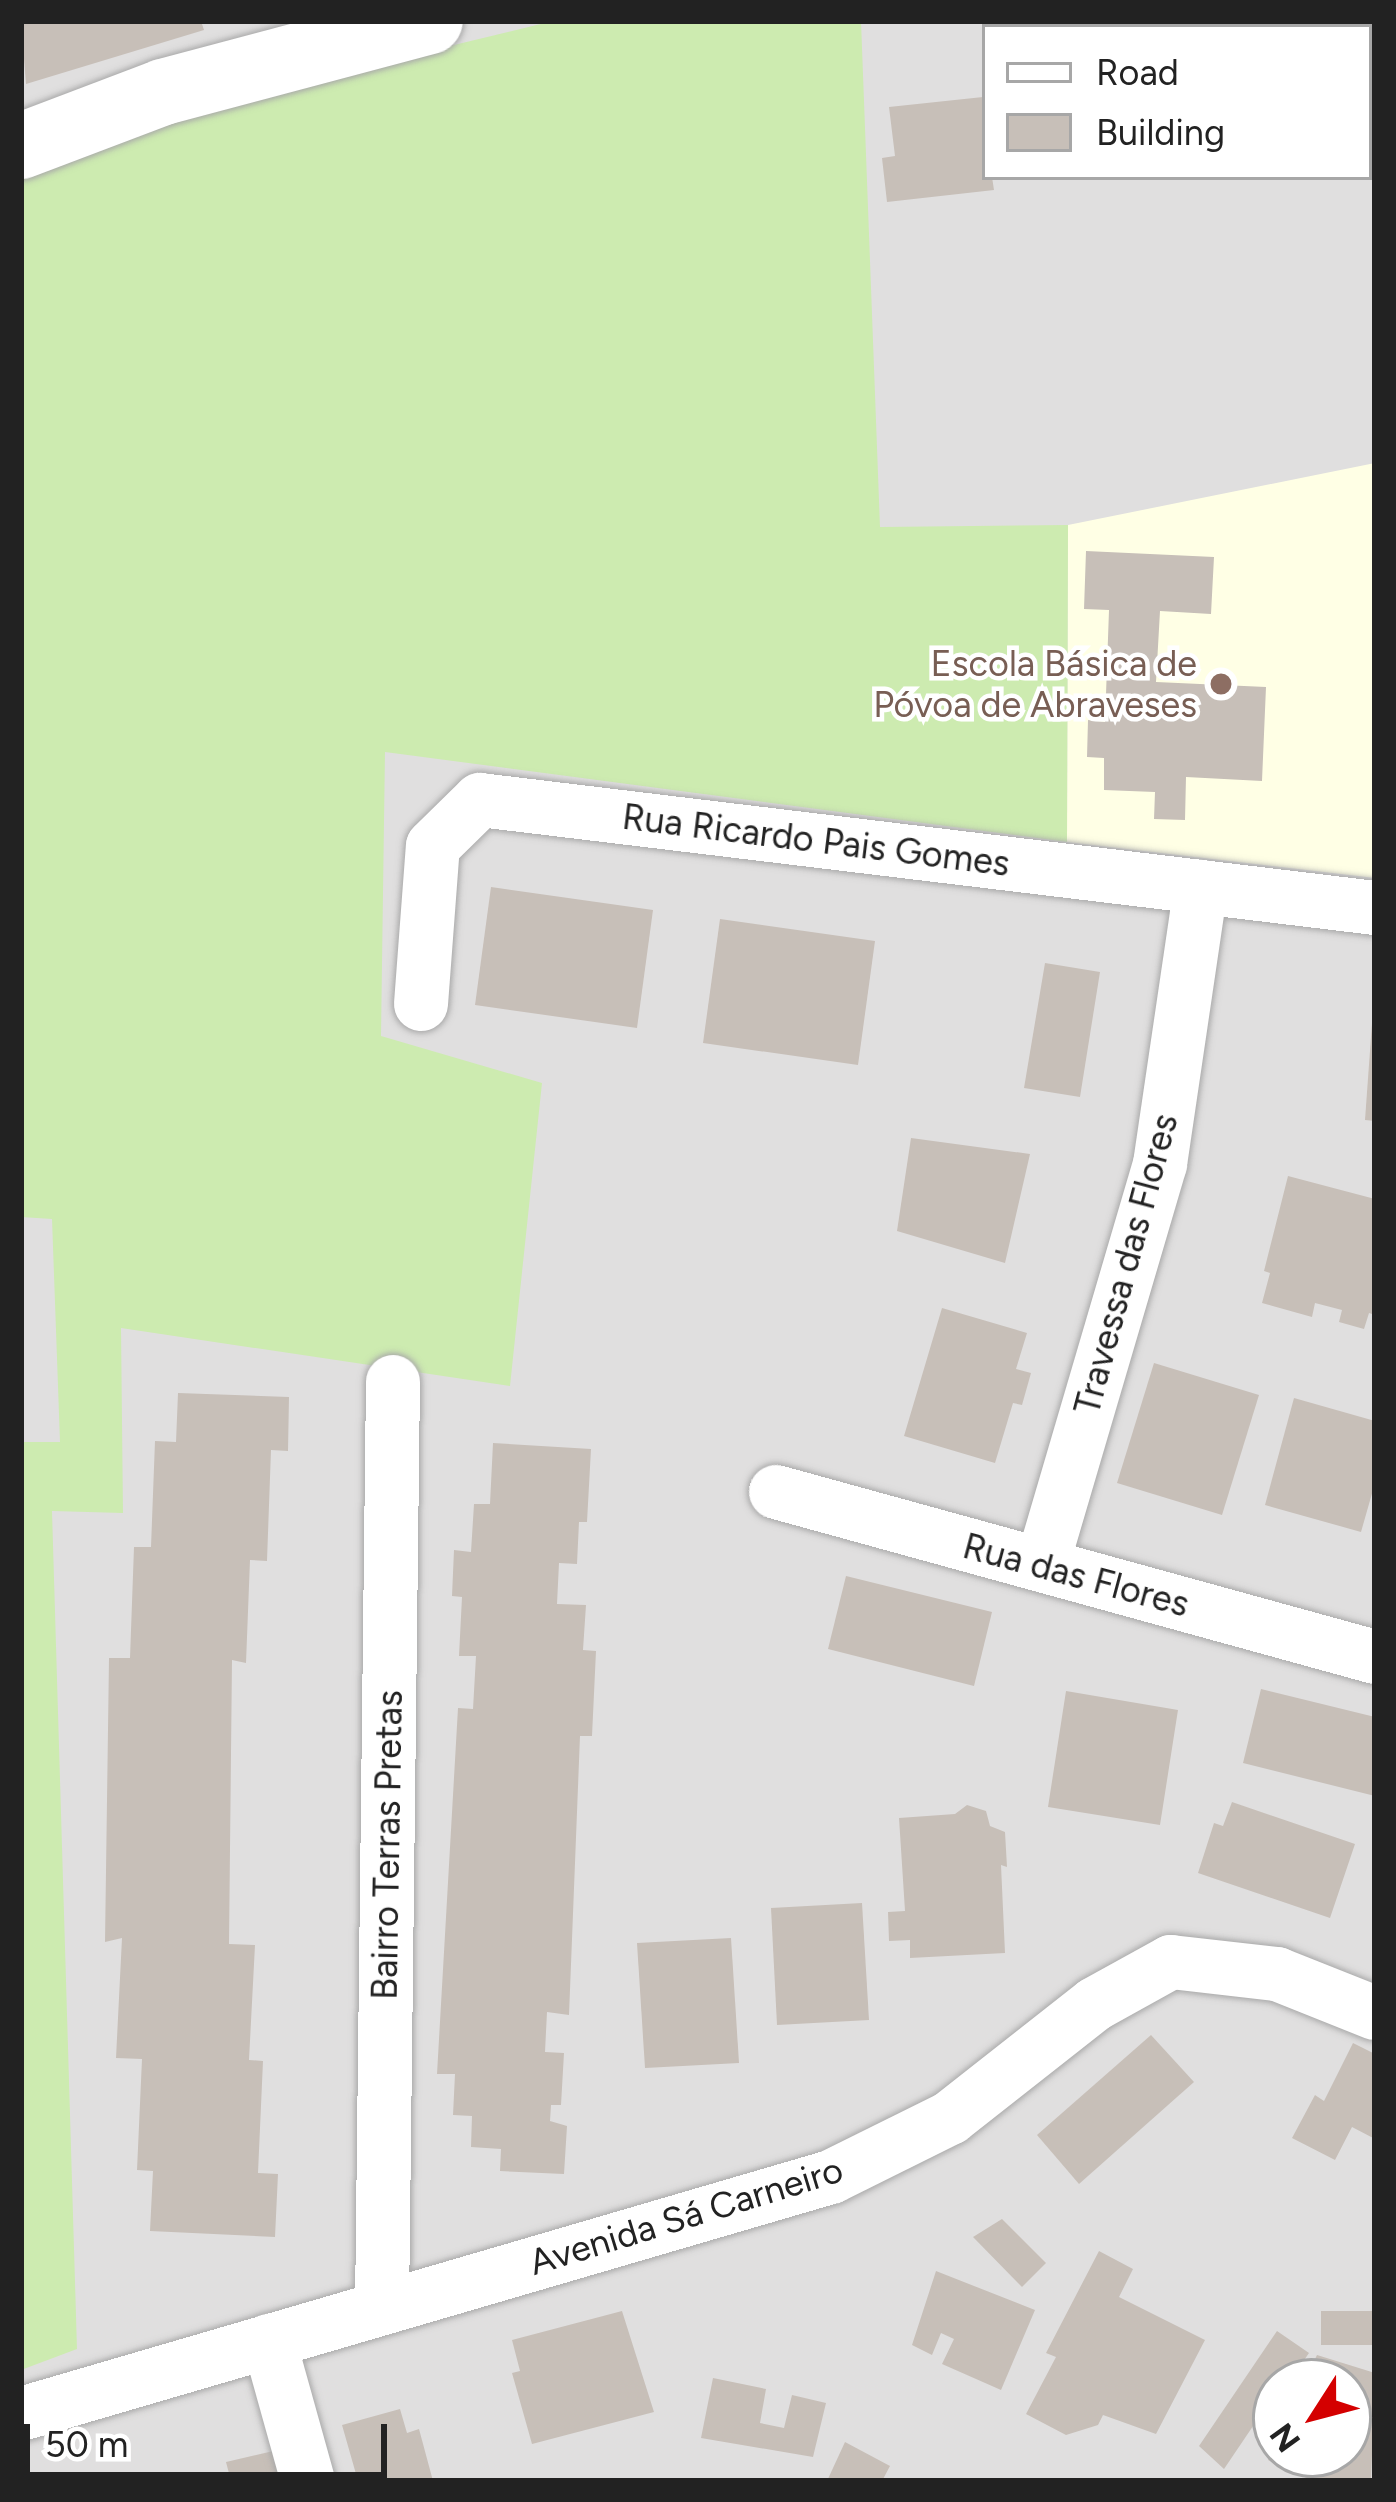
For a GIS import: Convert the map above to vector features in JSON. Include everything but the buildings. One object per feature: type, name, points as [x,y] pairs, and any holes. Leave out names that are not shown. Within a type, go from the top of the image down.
[{"type":"street","points":[[21,146],[163,92],[430,21]]},
{"type":"street","name":"Rua Ricardo Pais Gomes","points":[[422,1004],[433,846],[480,800],[1375,908]]},
{"type":"street","name":"Travessa das Flores","points":[[1042,1565],[1160,1164],[1202,887]]},
{"type":"street","name":"Bairro Terras Pretas","points":[[382,2308],[393,1382]]},
{"type":"street","name":"Rua das Flores","points":[[776,1492],[1375,1657]]},
{"type":"street","name":"Avenida Sá Carneiro","points":[[21,2414],[831,2177],[950,2118],[1095,2004],[1171,1962],[1277,1974],[1375,2013]]},
{"type":"street","points":[[268,2341],[308,2481]]},
{"type":"shaded area","points":[[21,21],[1375,21],[1375,2481],[21,2481]]},
{"type":"shaded area","name":"Escola Básica de Póvoa de Abraveses","points":[[1375,463],[1375,878],[1067,842],[1068,525]]},
{"type":"green space","points":[[553,21],[861,21],[880,527],[1068,525],[1067,842],[385,752],[381,1036],[542,1083],[510,1386],[121,1328],[123,1513],[52,1511],[77,2349],[21,2370],[21,1442],[60,1442],[52,1219],[21,1217],[21,171],[185,110]]},
{"type":"place","name":"Escola Básica de Póvoa de Abraveses","points":[[1221,684]]}]
